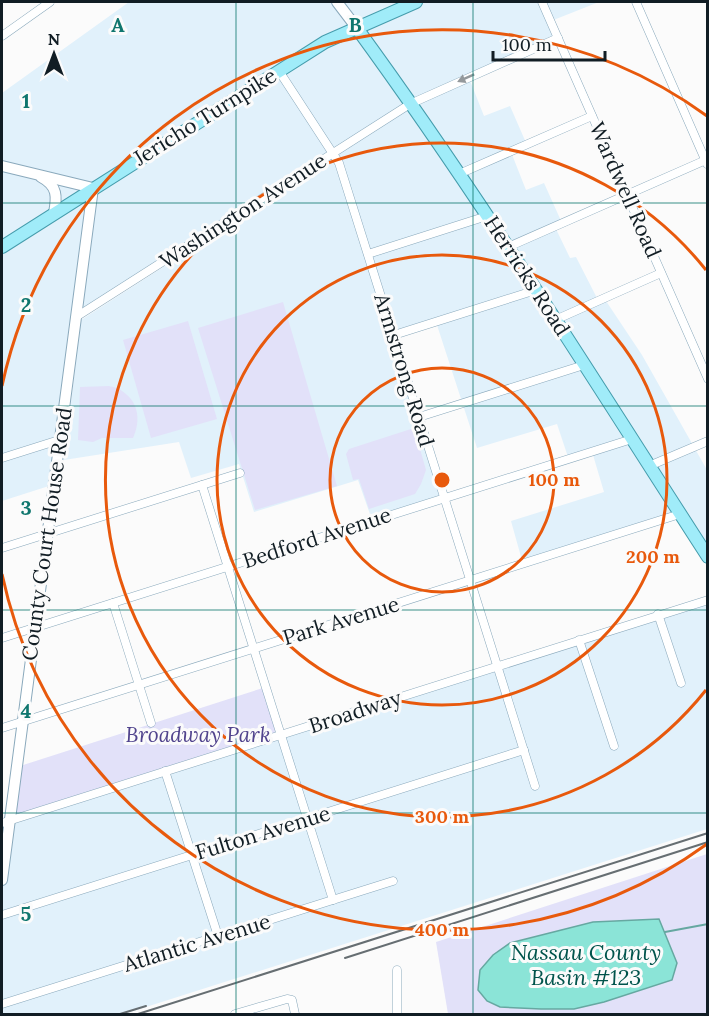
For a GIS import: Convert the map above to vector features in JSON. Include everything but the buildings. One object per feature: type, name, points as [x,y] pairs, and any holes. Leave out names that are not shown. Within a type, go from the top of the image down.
[{"type":"main road","name":"Herricks Road","points":[[337,2],[508,247],[708,557]]},
{"type":"main road","name":"Jericho Turnpike","points":[[2,247],[325,42],[416,2]]},
{"type":"main road","points":[[2,166],[93,188]]},
{"type":"main road","points":[[24,171],[51,184],[56,194],[54,213]]},
{"type":"main road","name":"County Court House Road","points":[[2,880],[6,822],[22,721],[93,188]]},
{"type":"street","points":[[2,36],[50,2]]},
{"type":"street","name":"Wardwell Road","points":[[542,2],[708,379]]},
{"type":"street","points":[[508,247],[707,162],[636,2]]},
{"type":"street","name":"Washington Avenue","points":[[76,317],[410,104],[558,38]]},
{"type":"street","name":"Armstrong Road","points":[[279,71],[339,164],[535,786]]},
{"type":"street","points":[[459,174],[592,116]]},
{"type":"street","points":[[368,254],[487,216]]},
{"type":"street","points":[[555,320],[661,273]]},
{"type":"street","points":[[394,335],[536,290]]},
{"type":"street","points":[[419,417],[584,365]]},
{"type":"street","name":"Bedford Avenue","points":[[2,638],[632,439]]},
{"type":"street","points":[[2,458],[59,440]]},
{"type":"street","points":[[649,466],[708,441]]},
{"type":"street","points":[[2,548],[240,473]]},
{"type":"street","points":[[202,485],[333,900]]},
{"type":"street","name":"Park Avenue","points":[[2,728],[680,514]]},
{"type":"street","name":"Broadway","points":[[6,822],[708,600]]},
{"type":"street","points":[[113,603],[151,723]]},
{"type":"street","points":[[658,614],[681,683]]},
{"type":"street","points":[[579,640],[614,746]]},
{"type":"street","name":"Fulton Avenue","points":[[2,915],[524,750]]},
{"type":"street","points":[[165,771],[218,936]]},
{"type":"street","name":"Atlantic Avenue","points":[[2,1004],[393,881]]},
{"type":"street","points":[[397,970],[397,1014]]},
{"type":"street","points":[[235,1014],[287,999],[292,1000],[295,1014]]},
{"type":"shaded area","points":[[129,2],[599,2],[551,21],[558,38],[469,78],[484,116],[510,106],[527,145],[511,152],[526,190],[544,183],[562,223],[555,227],[570,258],[576,257],[598,300],[604,298],[642,355],[707,470],[707,557],[680,514],[523,564],[511,521],[604,492],[593,455],[589,453],[570,463],[557,424],[477,448],[436,322],[394,335],[443,498],[372,520],[358,480],[254,512],[239,464],[191,478],[179,442],[64,460],[81,320],[334,157],[333,154],[76,317],[52,485],[2,501],[2,93]]},
{"type":"shaded area","points":[[707,600],[707,829],[124,1014],[2,1014],[2,823]]},
{"type":"green space","points":[[283,302],[337,486],[255,510],[198,328]]},
{"type":"green space","points":[[188,321],[217,419],[151,438],[123,340]]},
{"type":"green space","points":[[109,386],[128,395],[135,406],[138,419],[133,438],[102,438],[93,442],[78,440],[80,387]]},
{"type":"green space","points":[[414,428],[426,470],[421,484],[415,494],[369,509],[359,479],[353,480],[346,454],[349,449]]},
{"type":"green space","name":"Broadway Park","points":[[266,687],[281,735],[10,820],[17,767]]},
{"type":"green space","name":"Nassau County Basin #123","points":[[707,854],[707,1014],[448,1014],[436,942]]},
{"type":"water","name":"Nassau County Basin #123","points":[[659,919],[677,963],[672,980],[604,1002],[574,1009],[500,1007],[487,1001],[478,990],[480,970],[493,955],[510,943],[593,922]]},
{"type":"waterway","points":[[665,932],[708,924]]},
{"type":"railway","points":[[138,1014],[708,833]]},
{"type":"railway","points":[[345,958],[708,842]]},
{"type":"railway","points":[[120,1014],[146,1006]]}]
